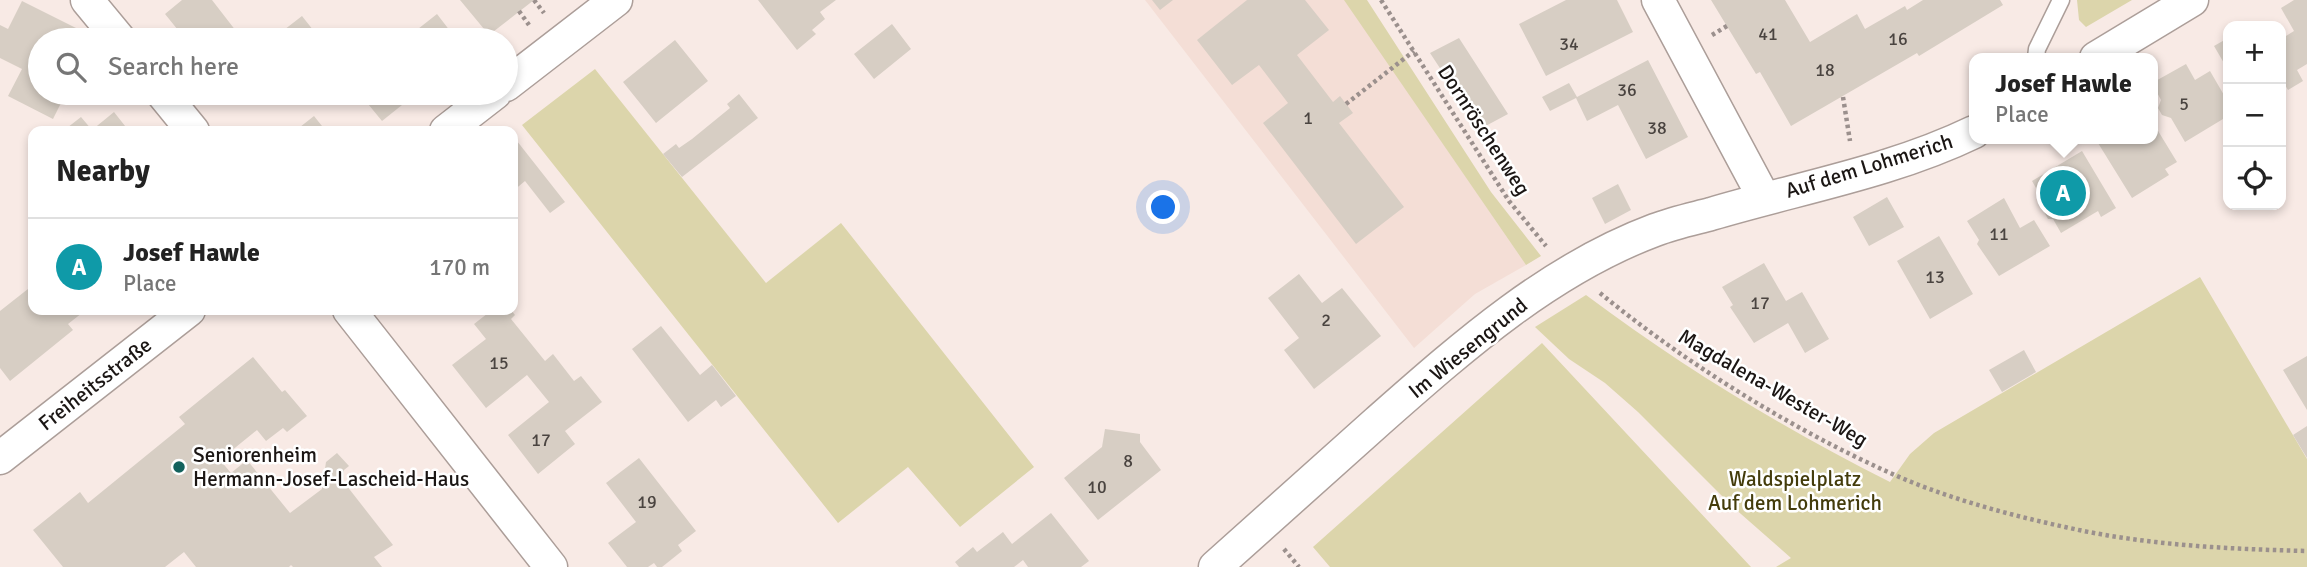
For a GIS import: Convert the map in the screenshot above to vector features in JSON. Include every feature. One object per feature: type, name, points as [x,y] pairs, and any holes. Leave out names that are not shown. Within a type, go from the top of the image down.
[{"type":"street","points":[[87,0],[110,28]]},
{"type":"street","points":[[518,76],[616,0]]},
{"type":"street","points":[[1658,0],[1764,198]]},
{"type":"street","points":[[2104,53],[2192,0]]},
{"type":"street","points":[[171,105],[188,126]]},
{"type":"street","points":[[452,126],[480,105]]},
{"type":"street","name":"Auf dem Lohmerich","points":[[1764,198],[1855,175],[1939,148],[1969,134]]},
{"type":"street","name":"Im Wiesengrund","points":[[1215,567],[1451,357],[1570,271],[1654,230],[1764,198]]},
{"type":"street","name":"Freiheitsstraße","points":[[0,458],[183,315]]},
{"type":"street","points":[[353,315],[551,567]]},
{"type":"lane","points":[[2037,53],[2061,0]]},
{"type":"path","name":"Dornröschenweg","points":[[1381,0],[1508,201],[1570,271]]},
{"type":"path","points":[[1346,104],[1415,51]]},
{"type":"path","points":[[1843,97],[1855,175]]},
{"type":"path","name":"Magdalena-Wester-Weg","points":[[1570,271],[1659,339],[1724,381],[1802,428],[1889,472],[1984,506],[2066,528],[2234,550],[2307,551]]},
{"type":"shaded area","points":[[1145,0],[1345,0],[1526,265],[1475,294],[1414,348]]},
{"type":"green space","points":[[1344,0],[1367,0],[1491,192],[1541,256],[1526,265]]},
{"type":"green space","points":[[2077,0],[2132,0],[2086,27],[2079,20]]},
{"type":"green space","points":[[595,69],[766,283],[841,223],[1034,467],[960,527],[908,467],[838,523],[522,125]]},
{"type":"green space","name":"Waldspielplatz Auf dem Lohmerich","points":[[2200,277],[2307,459],[2307,567],[1776,567],[1791,558],[1733,507],[1638,412],[1605,383],[1569,359],[1535,327],[1586,295],[1659,347],[1734,395],[1890,482],[1910,454],[1934,433]]},
{"type":"green space","points":[[1542,343],[1751,567],[1330,567],[1313,547]]},
{"type":"building","points":[[182,0],[212,0],[234,28],[176,28],[165,14]]},
{"type":"building","points":[[460,0],[534,0],[498,28],[483,28]]},
{"type":"building","points":[[758,0],[836,0],[820,12],[825,19],[812,30],[816,34],[797,50]]},
{"type":"building","points":[[1152,0],[1173,0],[1160,10]]},
{"type":"building","points":[[1247,0],[1305,0],[1329,30],[1297,55],[1333,102],[1340,96],[1353,113],[1339,123],[1404,207],[1356,244],[1263,123],[1288,103],[1259,65],[1232,85],[1197,40]]},
{"type":"building","points":[[1566,0],[1617,0],[1633,32],[1546,76],[1519,24]]},
{"type":"building","points":[[1711,0],[1785,0],[1810,42],[1857,14],[1865,29],[1905,6],[1907,10],[1923,0],[2000,0],[2003,5],[1919,56],[1917,53],[1791,126],[1760,72],[1756,74]]},
{"type":"building","points":[[2294,0],[2307,0],[2307,64],[2297,70],[2303,81],[2288,90],[2286,36],[2294,31],[2281,8]]},
{"type":"building","points":[[22,1],[76,28],[28,28],[28,105],[60,105],[53,119],[8,96],[22,69],[0,58],[0,25],[8,29]]},
{"type":"building","points":[[437,14],[448,28],[419,28]]},
{"type":"building","points":[[302,16],[312,28],[286,28]]},
{"type":"building","points":[[892,24],[911,49],[874,79],[854,54]]},
{"type":"building","points":[[1459,38],[1508,114],[1480,129],[1430,53]]},
{"type":"building","points":[[675,40],[708,81],[656,123],[623,82]]},
{"type":"building","points":[[2223,41],[2223,61],[2214,46]]},
{"type":"building","points":[[1648,60],[1688,137],[1646,159],[1618,105],[1587,121],[1576,98],[1550,111],[1542,97],[1569,83],[1577,97]]},
{"type":"building","points":[[2186,64],[2195,80],[2210,71],[2223,93],[2223,119],[2185,142],[2171,118],[2162,115],[2158,108],[2161,100],[2158,94],[2158,80]]},
{"type":"building","points":[[739,94],[758,118],[682,177],[663,154],[676,144],[679,148],[692,139],[730,108],[727,104]]},
{"type":"building","points":[[369,105],[402,105],[382,121]]},
{"type":"building","points":[[114,112],[125,126],[97,126]]},
{"type":"building","points":[[314,116],[322,126],[301,126]]},
{"type":"building","points":[[81,117],[89,126],[69,126]]},
{"type":"building","points":[[2158,131],[2177,162],[2165,169],[2169,175],[2132,198],[2099,144],[2158,144]]},
{"type":"building","points":[[518,142],[565,202],[550,213],[525,181],[518,187]]},
{"type":"building","points":[[2082,151],[2116,208],[2101,217],[2098,211],[2061,233],[2053,219],[2048,219],[2043,210],[2045,204],[2032,181]]},
{"type":"building","points":[[1618,184],[1631,210],[1605,224],[1592,198]]},
{"type":"building","points":[[1887,197],[1904,227],[1869,246],[1853,217]]},
{"type":"building","points":[[2004,198],[2020,228],[2034,220],[2050,246],[1999,276],[1977,244],[1979,240],[1967,221]]},
{"type":"building","points":[[1939,236],[1973,294],[1930,319],[1897,261]]},
{"type":"building","points":[[1764,263],[1786,301],[1802,292],[1829,339],[1805,353],[1788,323],[1754,343],[1730,307],[1733,305],[1722,287]]},
{"type":"building","points":[[1299,274],[1322,303],[1342,288],[1381,336],[1314,389],[1284,350],[1299,338],[1268,298]]},
{"type":"building","points":[[28,289],[28,315],[79,315],[68,324],[73,330],[10,381],[0,368],[0,311]]},
{"type":"building","points":[[486,315],[515,315],[511,319],[545,361],[553,354],[574,381],[581,376],[602,402],[565,431],[575,444],[538,474],[508,435],[549,402],[527,375],[486,408],[452,365],[486,339],[474,324]]},
{"type":"building","points":[[661,326],[700,375],[712,365],[736,396],[721,407],[716,400],[688,422],[632,349]]},
{"type":"building","points":[[2024,350],[2036,372],[2002,392],[1989,370]]},
{"type":"building","points":[[2307,356],[2307,410],[2283,370]]},
{"type":"building","name":"Seniorenheim Hermann-Josef-Lascheid-Haus","points":[[253,357],[282,392],[285,390],[307,416],[287,432],[283,428],[266,441],[257,430],[220,460],[231,473],[247,460],[290,513],[322,489],[326,462],[337,453],[349,466],[344,470],[343,481],[393,545],[374,557],[382,567],[196,567],[184,552],[165,567],[63,567],[33,530],[80,492],[88,503],[185,424],[179,417]]},
{"type":"building","points":[[2307,426],[2307,458],[2293,435]]},
{"type":"building","points":[[1105,429],[1140,434],[1140,442],[1161,470],[1098,520],[1064,478],[1102,447]]},
{"type":"building","points":[[639,458],[696,531],[678,545],[682,551],[662,567],[657,567],[654,563],[648,567],[627,567],[608,543],[636,522],[606,483]]},
{"type":"building","points":[[1051,513],[1089,561],[1081,567],[1028,567],[1023,560],[1014,567],[959,567],[955,562],[973,547],[977,552],[1003,532],[1012,544]]},
{"type":"place","name":"Josef Hawle","points":[[2063,193]]},
{"type":"place","name":"Seniorenheim Hermann-Josef-Lascheid-Haus","points":[[179,467]]}]
